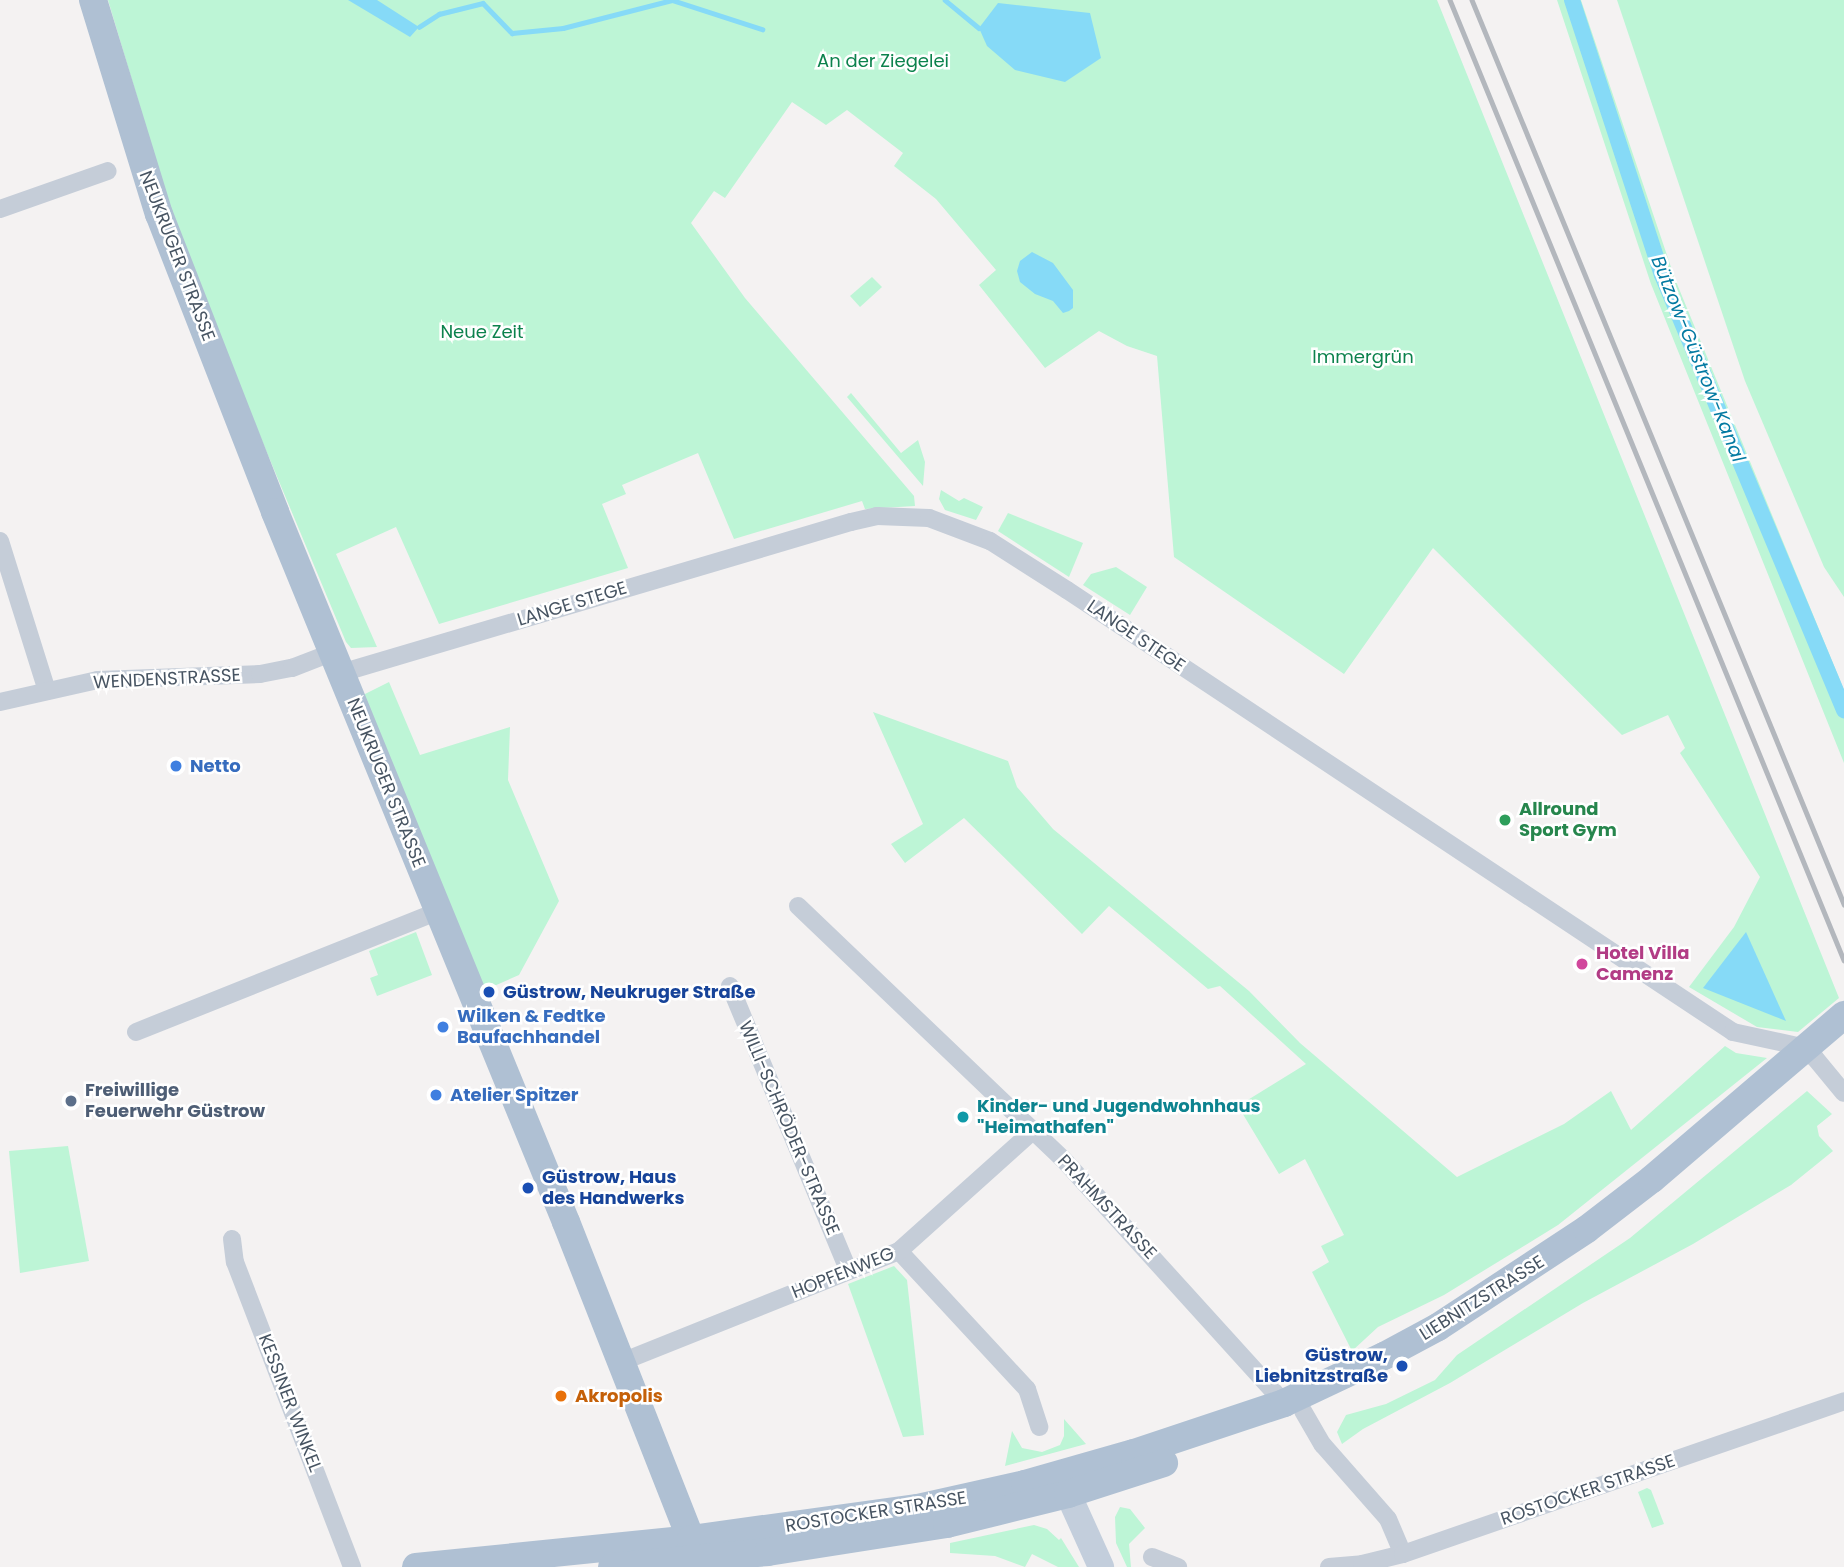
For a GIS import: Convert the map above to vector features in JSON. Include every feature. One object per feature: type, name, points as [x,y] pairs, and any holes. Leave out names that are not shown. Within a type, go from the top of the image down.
[{"type":"main road","name":"NEUKRUGER STRASSE","points":[[93,0],[159,214],[337,663],[566,1222],[695,1550]]},
{"type":"main road","name":"LIEBNITZSTRASSE","points":[[1767,1092],[1844,1015]]},
{"type":"main road","name":"LIEBNITZSTRASSE","points":[[1064,1484],[1293,1407],[1395,1351],[1500,1289],[1587,1229],[1767,1092],[1844,1040]]},
{"type":"main road","name":"ROSTOCKER STRASSE","points":[[695,1550],[1064,1484]]},
{"type":"main road","name":"ROSTOCKER STRASSE","points":[[695,1550],[768,1559],[947,1524],[1064,1484]]},
{"type":"main road","points":[[1064,1484],[1101,1567]]},
{"type":"main road","points":[[416,1567],[695,1550]]},
{"type":"main road","points":[[612,1567],[695,1550]]},
{"type":"street","points":[[0,209],[108,171]]},
{"type":"street","name":"LANGE STEGE","points":[[337,663],[851,522],[877,516],[907,515],[938,521],[990,541],[1067,590],[1734,1032],[1798,1046],[1815,1058],[1844,1093]]},
{"type":"street","points":[[0,541],[47,691]]},
{"type":"street","name":"WENDENSTRASSE","points":[[0,702],[98,680],[260,674],[337,663]]},
{"type":"street","name":"PRAHMSTRASSE","points":[[798,906],[1034,1130],[1099,1196],[1293,1407],[1388,1519],[1403,1554]]},
{"type":"street","points":[[136,1032],[438,911]]},
{"type":"street","name":"WILLI-SCHRÖDER-STRASSE","points":[[730,986],[848,1270]]},
{"type":"street","name":"HOPFENWEG","points":[[620,1363],[899,1251],[1034,1130]]},
{"type":"street","name":"KESSINER WINKEL","points":[[232,1239],[235,1262],[352,1567]]},
{"type":"street","points":[[899,1251],[1027,1389],[1039,1427]]},
{"type":"street","name":"ROSTOCKER STRASSE","points":[[1329,1567],[1363,1566],[1403,1554],[1844,1401]]},
{"type":"street","points":[[1152,1557],[1178,1567]]},
{"type":"green space","points":[[108,0],[1437,0],[1839,998],[1798,1032],[1757,1027],[1689,987],[1734,927],[1760,877],[1680,753],[1685,748],[1668,715],[1622,735],[1433,548],[1344,674],[1174,557],[1157,356],[1127,346],[1099,331],[1045,368],[979,285],[996,270],[936,199],[894,166],[903,153],[847,110],[826,125],[792,102],[725,198],[714,191],[691,223],[745,298],[914,496],[915,506],[865,509],[862,501],[734,539],[698,453],[622,485],[626,494],[602,504],[628,568],[439,624],[396,527],[336,554],[377,647],[351,648],[346,642],[205,304],[169,204]]},
{"type":"green space","points":[[1557,0],[1581,0],[1675,279],[1844,690],[1844,763],[1651,284]]},
{"type":"green space","points":[[1617,0],[1844,0],[1844,597],[1824,567],[1745,381]]},
{"type":"green space","points":[[872,277],[882,287],[860,307],[850,296]]},
{"type":"green space","points":[[851,393],[901,453],[918,440],[925,462],[923,486],[847,397]]},
{"type":"green space","points":[[941,490],[959,501],[964,498],[983,507],[976,520],[945,510],[939,499]]},
{"type":"green space","points":[[1008,513],[1083,543],[1069,577],[998,531]]},
{"type":"green space","points":[[1116,567],[1147,587],[1130,615],[1083,585],[1091,574]]},
{"type":"green space","points":[[389,682],[420,755],[510,727],[508,780],[559,901],[519,975],[485,990],[363,695]]},
{"type":"green space","points":[[873,712],[1008,761],[1017,787],[1053,829],[1249,991],[1300,1043],[1457,1177],[1564,1124],[1611,1091],[1631,1130],[1725,1046],[1736,1053],[1767,1058],[1558,1225],[1444,1295],[1378,1327],[1352,1351],[1312,1272],[1329,1262],[1321,1246],[1344,1235],[1305,1159],[1279,1174],[1238,1106],[1306,1064],[1220,986],[1208,989],[1109,906],[1082,934],[964,818],[905,863],[891,844],[923,824]]},
{"type":"green space","points":[[416,932],[432,975],[377,996],[370,978],[378,975],[369,951]]},
{"type":"green space","points":[[1807,1091],[1832,1114],[1817,1126],[1819,1136],[1833,1151],[1791,1185],[1693,1244],[1583,1303],[1450,1383],[1363,1429],[1342,1444],[1337,1432],[1346,1415],[1386,1404],[1435,1380],[1457,1355],[1630,1238]]},
{"type":"green space","points":[[68,1146],[89,1261],[20,1273],[9,1151]]},
{"type":"green space","points":[[894,1266],[907,1280],[924,1435],[903,1437],[848,1284]]},
{"type":"green space","points":[[1064,1419],[1086,1444],[1005,1466],[1012,1431],[1022,1448],[1042,1452],[1060,1445],[1064,1436]]},
{"type":"green space","points":[[1647,1488],[1651,1490],[1664,1524],[1652,1528],[1638,1492]]},
{"type":"green space","points":[[1120,1507],[1130,1509],[1145,1528],[1129,1544],[1131,1567],[1127,1567],[1116,1543],[1115,1517]]},
{"type":"green space","points":[[1034,1525],[1047,1529],[1059,1540],[1061,1538],[1079,1567],[1058,1567],[1032,1554],[1025,1567],[995,1556],[950,1553],[950,1543]]},
{"type":"water","points":[[348,0],[377,0],[419,27],[410,37]]},
{"type":"water","points":[[998,3],[1090,13],[1101,58],[1065,82],[1015,70],[987,46],[979,28]]},
{"type":"water","points":[[1032,252],[1053,263],[1073,290],[1073,308],[1069,311],[1063,313],[1053,301],[1035,294],[1020,282],[1017,271],[1020,261]]},
{"type":"water","points":[[1746,932],[1786,1021],[1703,988]]},
{"type":"waterway","points":[[419,27],[439,14],[483,3],[512,33],[563,28],[672,0],[762,29]]},
{"type":"waterway","points":[[945,0],[979,28]]},
{"type":"waterway","name":"Bützow-Güstrow-Kanal","points":[[1572,0],[1662,275],[1844,711]]},
{"type":"railway","points":[[1450,0],[1844,960]]},
{"type":"railway","points":[[1472,0],[1844,904]]},
{"type":"place","name":"Netto","points":[[176,766]]},
{"type":"place","name":"Allround Sport Gym","points":[[1505,820]]},
{"type":"place","name":"Hotel Villa Camenz","points":[[1582,964]]},
{"type":"place","name":"Güstrow, Neukruger Straße","points":[[489,992]]},
{"type":"place","name":"Wilken & Fedtke Baufachhandel","points":[[443,1027]]},
{"type":"place","name":"Atelier Spitzer","points":[[436,1095]]},
{"type":"place","name":"Freiwillige Feuerwehr Güstrow","points":[[71,1101]]},
{"type":"place","name":"Kinder- und Jugendwohnhaus \"Heimathafen\"","points":[[963,1117]]},
{"type":"place","name":"Güstrow, Haus des Handwerks","points":[[528,1188]]},
{"type":"place","name":"Güstrow, Liebnitzstraße","points":[[1402,1366]]},
{"type":"place","name":"Akropolis","points":[[561,1396]]},
{"type":"park label","name":"An der Ziegelei","points":[[883,61]]},
{"type":"park label","name":"Neue Zeit","points":[[482,332]]},
{"type":"park label","name":"Immergrün","points":[[1363,357]]}]
